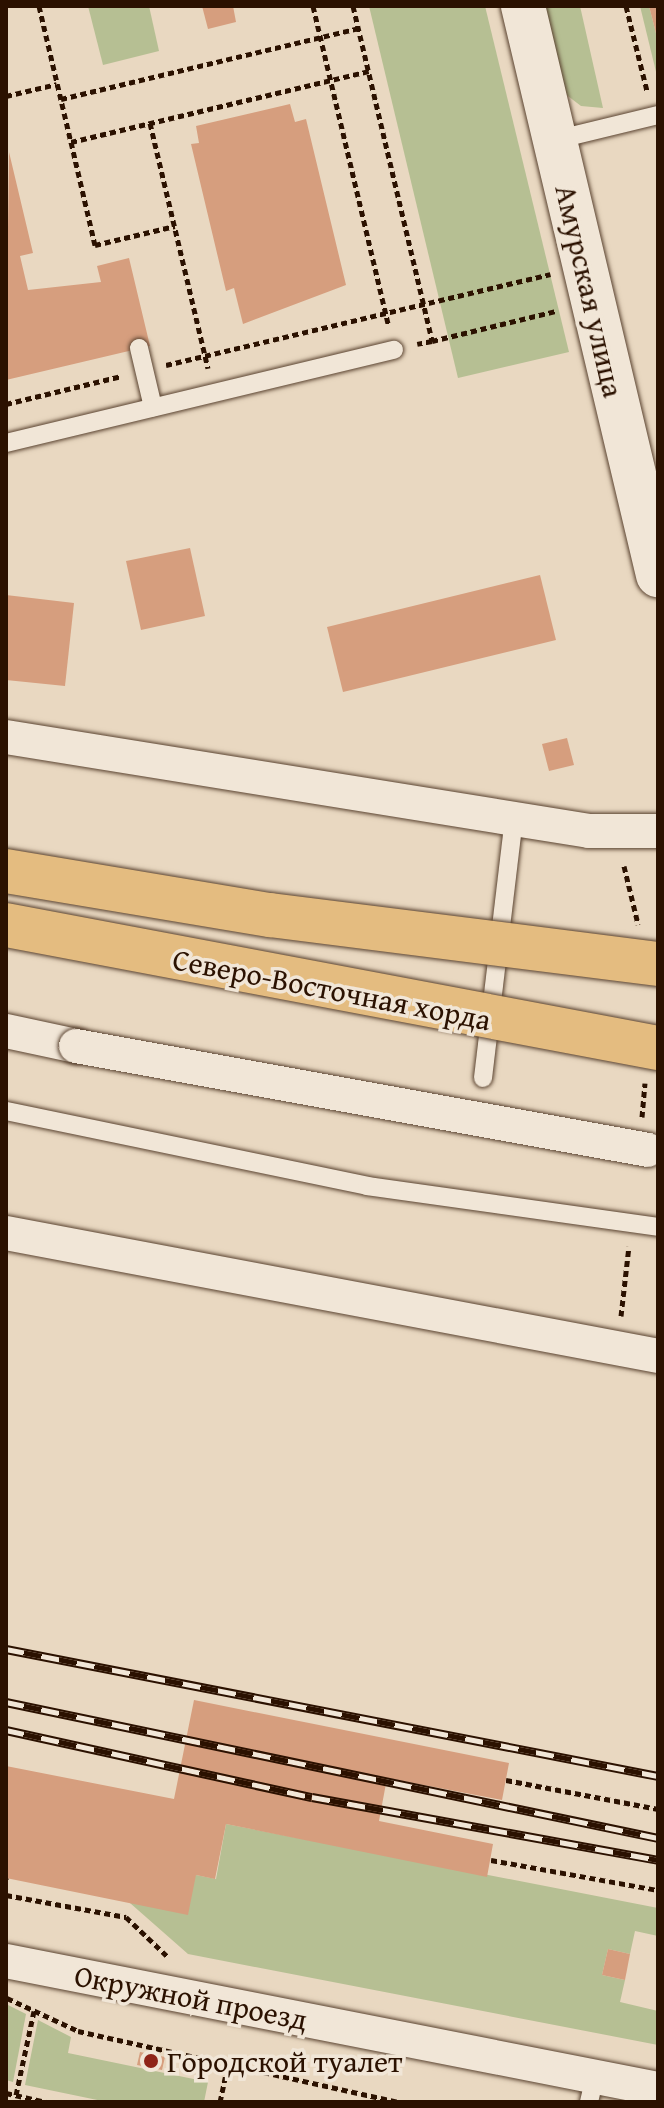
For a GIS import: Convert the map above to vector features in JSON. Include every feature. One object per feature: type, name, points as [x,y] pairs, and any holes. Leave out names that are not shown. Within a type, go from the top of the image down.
[{"type":"main road","points":[[6,871],[270,915],[658,964]]},
{"type":"main road","name":"Северо-Восточная хорда","points":[[6,925],[658,1048]]},
{"type":"street","name":"Амурская улица","points":[[523,6],[658,575]]},
{"type":"street","points":[[6,737],[514,818],[658,831]]},
{"type":"street","points":[[6,1031],[655,1151]]},
{"type":"street","points":[[6,1233],[658,1356]]},
{"type":"street","name":"Окружной проезд","points":[[6,1961],[592,2089],[658,2089]]},
{"type":"lane","points":[[555,140],[656,115]]},
{"type":"lane","points":[[139,348],[153,407]]},
{"type":"lane","points":[[6,443],[394,350]]},
{"type":"lane","points":[[483,1078],[514,818]]},
{"type":"lane","points":[[6,1111],[367,1186],[658,1227]]},
{"type":"path","points":[[39,6],[95,245],[175,226]]},
{"type":"path","points":[[313,6],[394,350],[568,308]]},
{"type":"path","points":[[353,6],[432,341]]},
{"type":"path","points":[[626,6],[656,115]]},
{"type":"path","points":[[61,99],[358,28]]},
{"type":"path","points":[[71,142],[369,71]]},
{"type":"path","points":[[6,96],[57,84]]},
{"type":"path","points":[[150,123],[214,393]]},
{"type":"path","points":[[6,404],[559,272]]},
{"type":"path","points":[[506,1780],[658,1809]]},
{"type":"path","points":[[491,1860],[658,1890]]},
{"type":"path","points":[[6,1895],[126,1917],[173,1963]]},
{"type":"path","points":[[6,1998],[78,2031],[397,2102]]},
{"type":"path","points":[[16,2095],[34,2011]]},
{"type":"path","points":[[220,2102],[228,2065]]},
{"type":"path","points":[[6,2093],[46,2102]]},
{"type":"green space","points":[[88,6],[149,6],[159,51],[103,65]]},
{"type":"green space","points":[[369,6],[485,6],[569,352],[458,378]]},
{"type":"green space","points":[[544,6],[580,6],[603,108],[581,106],[564,93]]},
{"type":"green space","points":[[640,6],[649,6],[658,41],[658,80]]},
{"type":"green space","points":[[226,1824],[658,1908],[658,1936],[635,1931],[630,1954],[608,1949],[602,1975],[625,1980],[620,2002],[658,2011],[658,2045],[188,1954],[130,1903],[196,1875],[216,1879]]},
{"type":"green space","points":[[6,2004],[26,2014],[13,2082],[6,2080]]},
{"type":"green space","points":[[38,2020],[71,2037],[68,2053],[208,2082],[204,2102],[107,2102],[25,2085]]},
{"type":"building","points":[[202,6],[233,6],[236,22],[208,29]]},
{"type":"building","points":[[649,6],[658,6],[658,37],[657,37]]},
{"type":"building","points":[[290,104],[295,122],[306,119],[346,285],[243,324],[234,288],[226,291],[191,144],[199,143],[196,126]]},
{"type":"building","points":[[9,152],[33,253],[20,256],[28,290],[101,282],[97,266],[129,258],[150,346],[6,380]]},
{"type":"building","points":[[190,548],[205,616],[141,630],[126,561]]},
{"type":"building","points":[[540,575],[556,640],[343,692],[327,627]]},
{"type":"building","points":[[6,595],[74,603],[65,686],[6,680]]},
{"type":"building","points":[[567,738],[574,765],[549,771],[542,744]]},
{"type":"building","points":[[194,1700],[509,1763],[502,1800],[387,1778],[379,1821],[493,1844],[487,1877],[226,1824],[215,1879],[196,1875],[188,1915],[6,1878],[6,1766],[174,1799]]},
{"type":"building","points":[[608,1949],[630,1954],[625,1980],[602,1975]]},
{"type":"building","name":"Городской туалет","points":[[140,2052],[165,2057],[162,2070],[137,2065]]},
{"type":"railway","points":[[6,1649],[658,1776]]},
{"type":"railway","points":[[6,1702],[658,1838]]},
{"type":"railway","points":[[6,1730],[312,1797],[658,1860]]},
{"type":"place","name":"Городской туалет","points":[[151,2061]]}]
